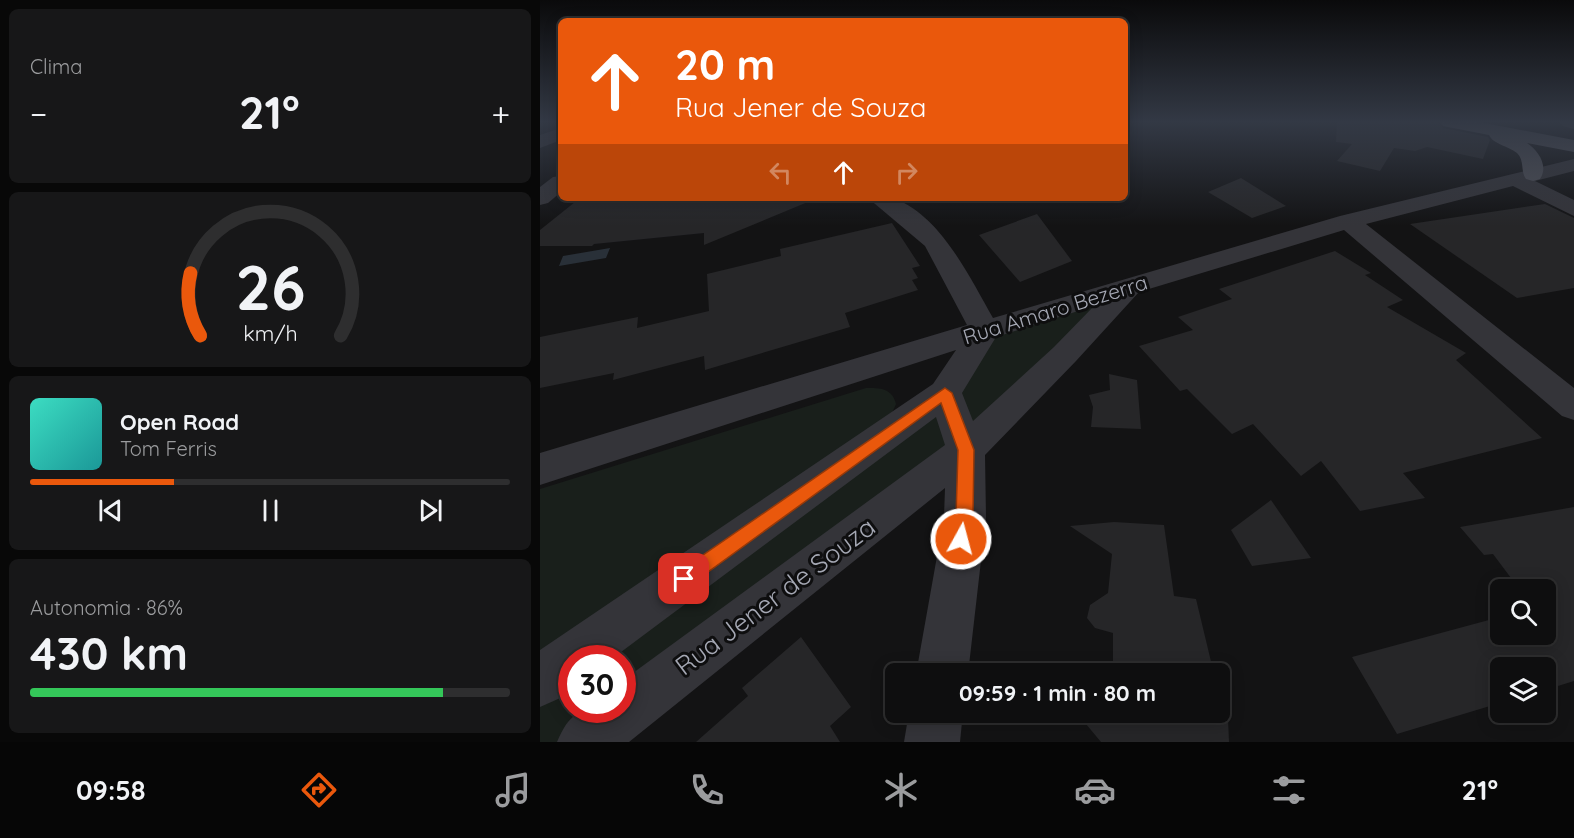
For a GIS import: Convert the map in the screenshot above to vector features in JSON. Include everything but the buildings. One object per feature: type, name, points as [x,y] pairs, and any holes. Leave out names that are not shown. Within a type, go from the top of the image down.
[{"type":"main road","points":[[1524,177],[1534,164],[1531,157]]},
{"type":"street","name":"Rua Amaro Bezerra","points":[[540,469],[985,330],[1348,221],[1574,165]]},
{"type":"street","points":[[540,177],[558,180]]},
{"type":"street","points":[[1524,177],[1574,209]]},
{"type":"street","points":[[540,198],[558,183]]},
{"type":"street","points":[[540,681],[945,393],[985,330],[936,242],[909,218],[884,201]]},
{"type":"street","points":[[1348,221],[1574,407]]},
{"type":"street","name":"Rua Jener de Souza","points":[[585,742],[966,450],[1065,354],[1129,286]]},
{"type":"street","points":[[944,663],[964,517],[966,450],[945,393]]},
{"type":"street","points":[[932,742],[935,723]]},
{"type":"shaded area","points":[[610,248],[606,258],[559,266],[563,256]]},
{"type":"shaded area","points":[[1128,287],[1106,318],[636,700],[636,645],[592,645],[951,392],[985,333]]},
{"type":"shaded area","points":[[866,388],[888,392],[896,404],[892,413],[540,658],[540,489]]},
{"type":"shaded area","points":[[558,670],[558,723],[608,723],[585,742],[540,742],[540,683]]},
{"type":"route","points":[[684,579],[945,393],[966,450],[961,539]]}]
